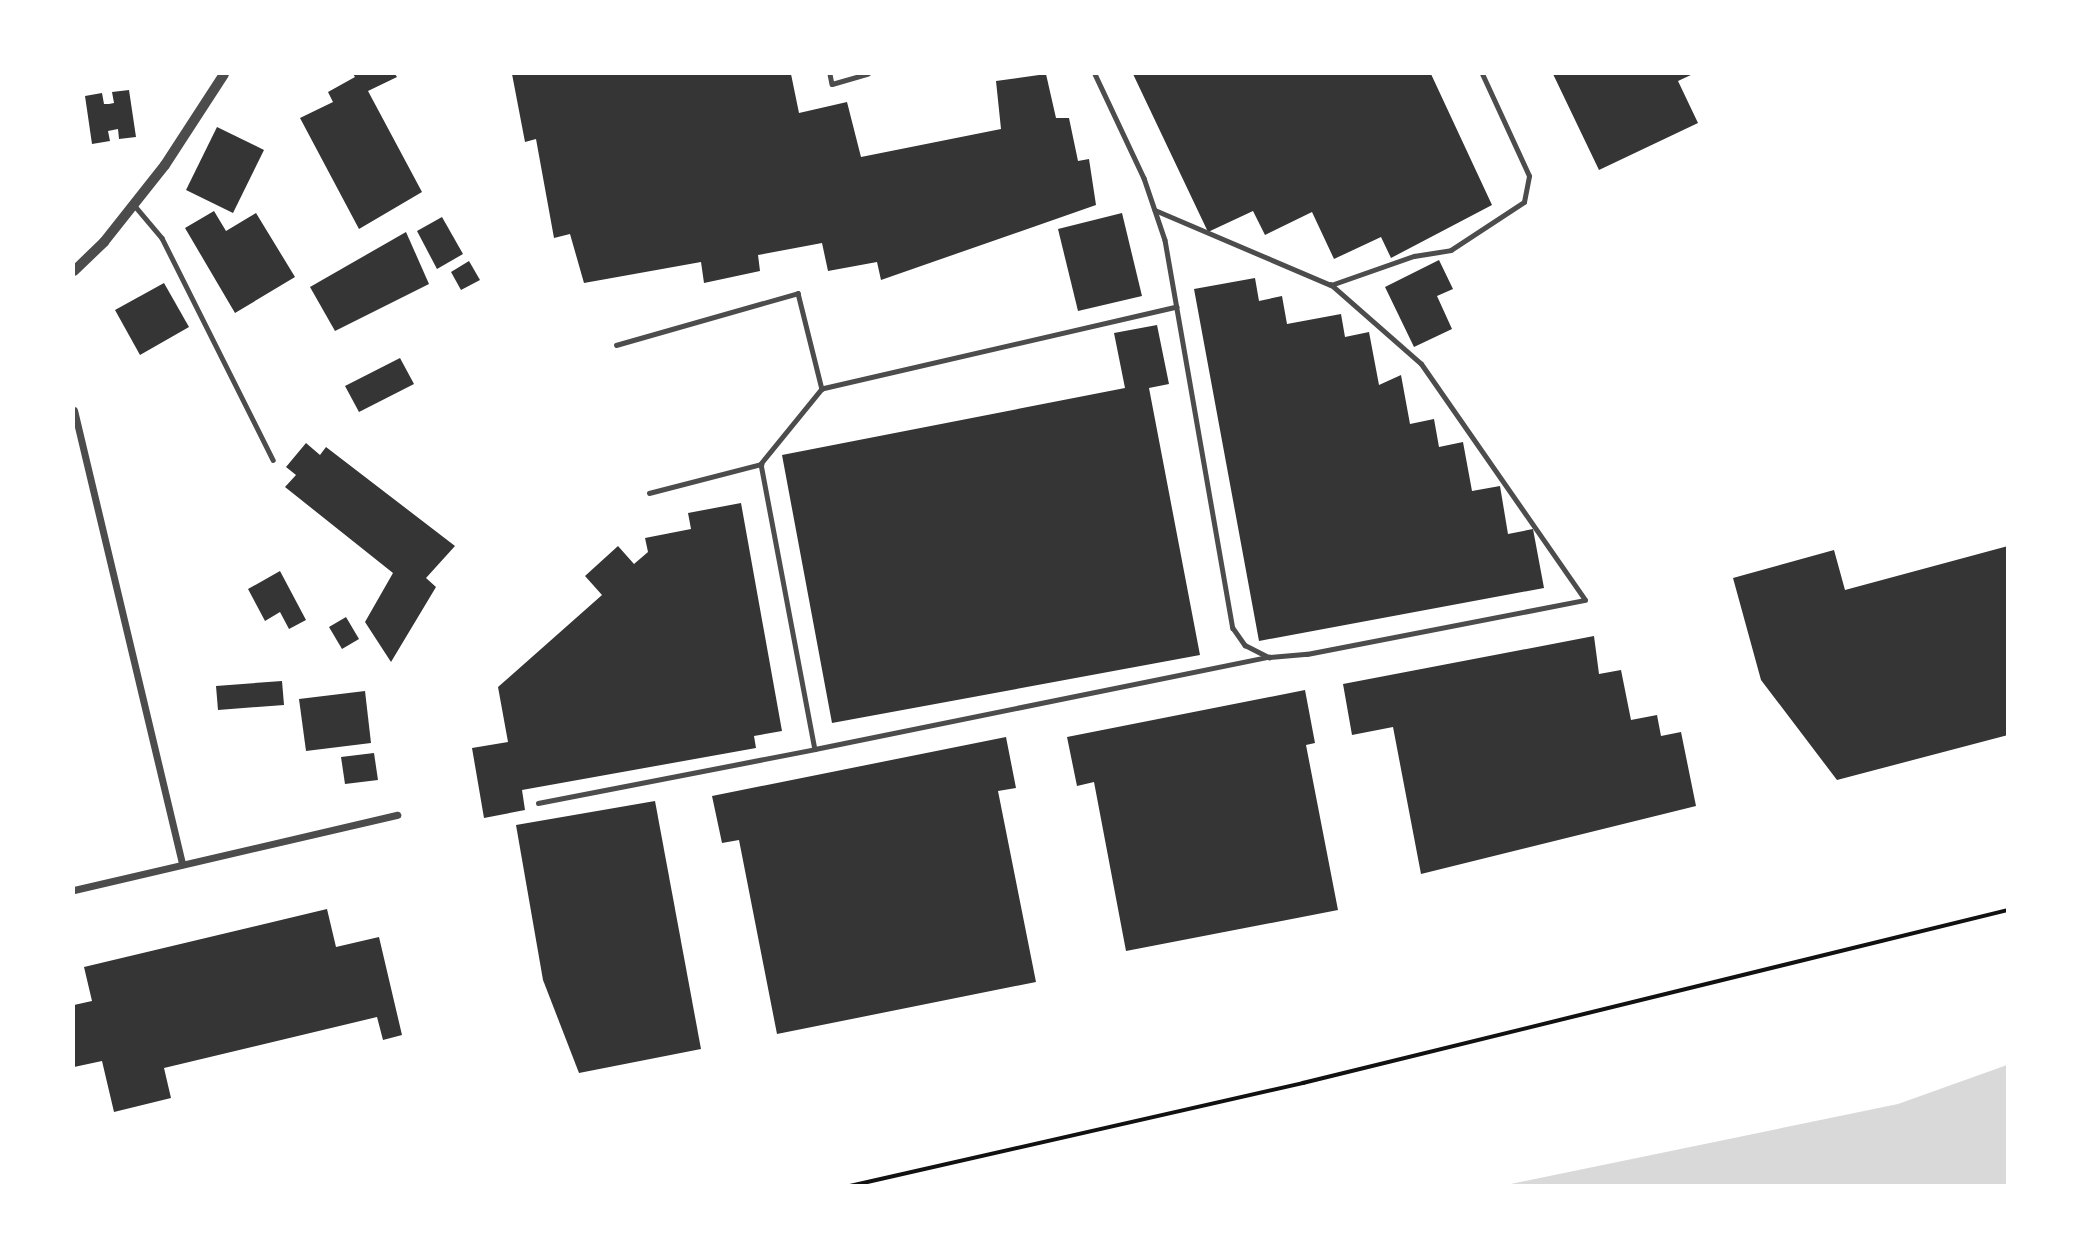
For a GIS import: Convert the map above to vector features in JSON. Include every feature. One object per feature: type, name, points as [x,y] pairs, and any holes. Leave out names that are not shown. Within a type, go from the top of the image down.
[{"type":"street","points":[[74,271],[135,205],[224,74]]},
{"type":"street","points":[[74,410],[182,864]]},
{"type":"street","points":[[74,890],[397,815]]},
{"type":"lane","points":[[830,74],[832,84],[868,74]]},
{"type":"lane","points":[[1095,74],[1155,210],[1177,307],[1233,628],[1244,645],[1269,657]]},
{"type":"lane","points":[[1331,285],[1414,256],[1451,250],[1524,202],[1529,176],[1482,74]]},
{"type":"lane","points":[[135,205],[162,238],[273,460]]},
{"type":"lane","points":[[538,803],[1269,657],[1307,654],[1585,600],[1421,364],[1331,285],[1155,210]]},
{"type":"lane","points":[[616,345],[798,293],[822,389]]},
{"type":"lane","points":[[649,493],[761,464],[822,389],[1177,307]]},
{"type":"lane","points":[[761,464],[815,749]]},
{"type":"path","points":[[850,1185],[1303,1083],[2007,909]]},
{"type":"shaded area","points":[[2007,1065],[2007,1185],[1506,1185],[1898,1104]]},
{"type":"building","points":[[353,74],[395,74],[397,77],[368,91],[422,192],[359,229],[300,118],[333,102],[328,92],[355,77]]},
{"type":"building","points":[[512,74],[791,74],[799,113],[847,102],[861,157],[1001,129],[996,81],[1046,74],[1056,118],[1069,118],[1078,161],[1089,159],[1096,205],[881,280],[877,262],[828,271],[822,243],[758,255],[760,271],[704,283],[701,262],[584,283],[570,234],[554,238],[536,139],[525,142]]},
{"type":"building","points":[[1133,74],[1431,74],[1492,205],[1391,258],[1381,237],[1334,259],[1312,212],[1265,235],[1253,211],[1208,232]]},
{"type":"building","points":[[1553,74],[1693,74],[1678,81],[1698,123],[1599,170]]},
{"type":"building","points":[[129,90],[136,137],[119,139],[118,129],[108,131],[110,141],[92,144],[85,96],[102,93],[104,104],[109,104],[114,103],[112,92]]},
{"type":"building","points":[[217,127],[264,150],[233,213],[186,190]]},
{"type":"building","points":[[214,211],[226,231],[256,213],[295,277],[235,313],[185,228]]},
{"type":"building","points":[[1122,213],[1142,296],[1078,311],[1058,229]]},
{"type":"building","points":[[442,217],[463,254],[437,269],[417,231]]},
{"type":"building","points":[[406,232],[429,284],[335,331],[310,287]]},
{"type":"building","points":[[1439,260],[1453,289],[1437,296],[1452,329],[1414,347],[1385,287]]},
{"type":"building","points":[[469,261],[480,280],[461,290],[451,272]]},
{"type":"building","points":[[1255,278],[1259,301],[1282,296],[1287,324],[1341,314],[1345,337],[1369,332],[1379,385],[1401,375],[1410,424],[1434,419],[1439,447],[1463,442],[1472,491],[1500,486],[1508,534],[1533,529],[1544,588],[1259,641],[1194,289]]},
{"type":"building","points":[[164,283],[189,327],[140,355],[115,310]]},
{"type":"building","points":[[1157,325],[1169,384],[1149,388],[1200,655],[832,723],[782,455],[1125,388],[1114,333]]},
{"type":"building","points":[[400,358],[414,384],[359,412],[345,386]]},
{"type":"building","points":[[306,443],[320,455],[326,447],[455,546],[426,578],[436,587],[391,662],[365,622],[393,573],[285,487],[296,475],[286,467]]},
{"type":"building","points":[[741,503],[782,731],[754,736],[756,748],[522,790],[525,810],[484,818],[472,748],[508,742],[498,687],[602,595],[585,576],[618,546],[634,564],[648,552],[645,538],[691,529],[688,513]]},
{"type":"building","points":[[2008,546],[2008,735],[1837,780],[1761,680],[1733,578],[1834,550],[1845,590]]},
{"type":"building","points":[[280,571],[306,620],[289,629],[280,612],[265,621],[248,589]]},
{"type":"building","points":[[346,617],[359,639],[342,649],[329,627]]},
{"type":"building","points":[[1594,636],[1599,674],[1621,670],[1631,720],[1657,715],[1661,736],[1681,732],[1696,806],[1421,874],[1393,727],[1352,735],[1343,684]]},
{"type":"building","points":[[282,681],[284,705],[218,710],[216,686]]},
{"type":"building","points":[[1305,690],[1315,743],[1306,745],[1338,910],[1126,951],[1094,782],[1077,786],[1067,737]]},
{"type":"building","points":[[365,691],[371,743],[306,751],[299,699]]},
{"type":"building","points":[[1006,737],[1016,788],[998,791],[1036,982],[777,1034],[739,840],[722,843],[712,796]]},
{"type":"building","points":[[374,753],[378,780],[345,784],[341,757]]},
{"type":"building","points":[[655,801],[701,1049],[579,1073],[543,980],[516,825]]},
{"type":"building","points":[[327,909],[336,947],[379,937],[402,1035],[383,1040],[377,1017],[164,1068],[171,1098],[114,1112],[102,1061],[74,1067],[74,1005],[92,1001],[84,967]]}]
